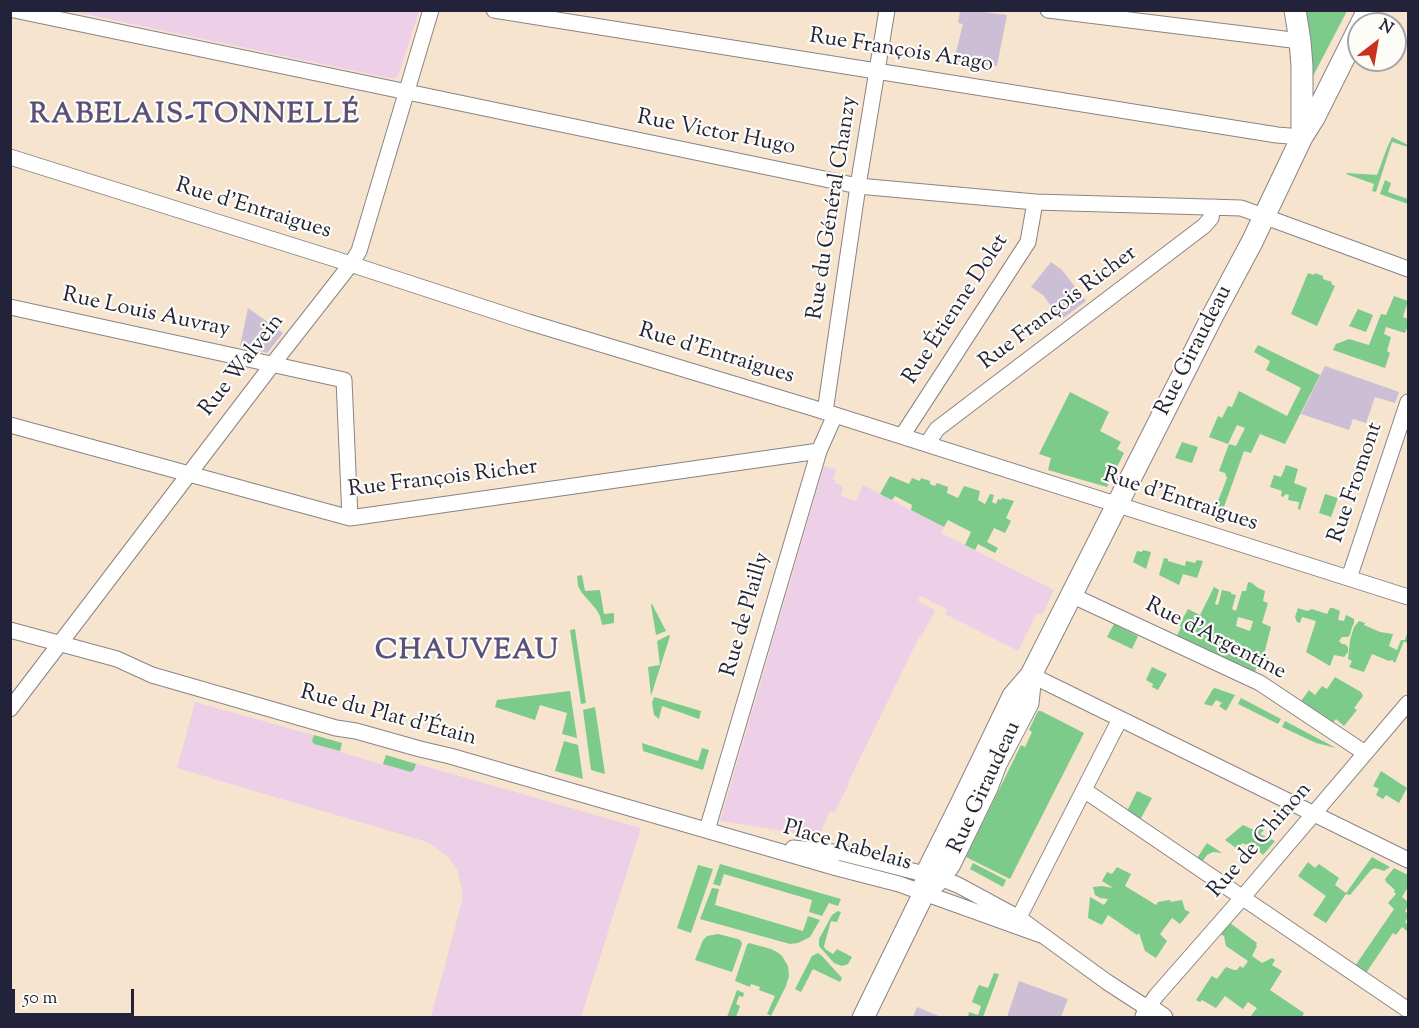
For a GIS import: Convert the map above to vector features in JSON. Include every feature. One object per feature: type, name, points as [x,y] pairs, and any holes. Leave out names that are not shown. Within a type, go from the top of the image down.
[{"type":"street","name":"Rue Victor Hugo","points":[[14,10],[858,186],[1035,202],[1240,208],[1408,269]]},
{"type":"street","name":"Rue Walvein","points":[[10,709],[272,364],[351,264],[359,250],[432,10]]},
{"type":"street","name":"Rue François Arago","points":[[494,10],[1302,138]]},
{"type":"street","name":"Rue du Général Chanzy","points":[[830,414],[858,186],[887,10]]},
{"type":"street","points":[[1048,10],[1124,15],[1300,41]]},
{"type":"street","points":[[1295,10],[1302,66],[1302,138]]},
{"type":"street","name":"Rue Giraudeau","points":[[863,1017],[930,882],[962,804],[1013,696],[1030,675],[1347,52]]},
{"type":"street","name":"Rue d'Entraigues","points":[[10,157],[528,322],[902,436],[1408,597]]},
{"type":"street","name":"Rue Étienne Dolet","points":[[902,436],[1028,242],[1035,202]]},
{"type":"street","name":"Rue François Richer","points":[[927,444],[937,429],[1204,226],[1211,218],[1213,207]]},
{"type":"street","name":"Rue Louis Auvray","points":[[10,307],[344,380],[350,518]]},
{"type":"street","name":"Rue Fromont","points":[[1349,578],[1408,402]]},
{"type":"street","name":"Rue de Plailly","points":[[707,830],[830,414]]},
{"type":"street","name":"Rue François Richer","points":[[10,425],[350,518],[819,451]]},
{"type":"street","name":"Rue d'Argentine","points":[[1071,595],[1260,683],[1365,753]]},
{"type":"street","name":"Rue du Plat d'Étain","points":[[10,630],[117,659],[152,675],[336,728],[356,731],[450,756],[756,844]]},
{"type":"street","points":[[1030,675],[1408,860]]},
{"type":"street","name":"Rue de Chinon","points":[[1150,1014],[1156,996],[1408,703]]},
{"type":"street","points":[[1016,922],[1120,719]]},
{"type":"street","points":[[1084,790],[1408,1010]]},
{"type":"street","name":"Place Rabelais","points":[[756,844],[899,884],[930,882],[958,885],[1016,922]]},
{"type":"street","name":"Place Rabelais","points":[[756,844],[842,853],[930,882],[1041,935],[1150,1014]]},
{"type":"street","points":[[837,868],[842,853]]},
{"type":"shaded area","points":[[71,11],[419,11],[398,77],[393,79]]},
{"type":"shaded area","points":[[960,11],[1007,15],[997,66],[954,61],[963,24],[958,23]]},
{"type":"shaded area","points":[[1051,262],[1062,270],[1086,301],[1061,320],[1043,295],[1031,287]]},
{"type":"shaded area","points":[[248,308],[283,333],[267,353],[240,346]]},
{"type":"shaded area","points":[[1325,366],[1399,392],[1395,403],[1375,397],[1366,423],[1353,419],[1349,430],[1301,414]]},
{"type":"shaded area","points":[[824,466],[836,469],[833,479],[843,488],[841,496],[856,501],[863,485],[944,527],[941,533],[1054,590],[1042,615],[1037,613],[1018,651],[945,614],[947,609],[920,596],[918,601],[935,610],[919,637],[834,813],[830,811],[821,837],[720,821]]},
{"type":"shaded area","points":[[195,702],[342,743],[340,752],[381,764],[386,755],[641,828],[581,1017],[431,1017],[462,901],[457,869],[449,858],[424,841],[177,768]]},
{"type":"shaded area","points":[[1019,981],[1068,999],[1061,1017],[1007,1017]]},
{"type":"shaded area","points":[[917,1007],[936,1015],[942,1017],[913,1017]]},
{"type":"green space","points":[[1302,11],[1347,11],[1312,78]]},
{"type":"green space","points":[[1392,137],[1408,147],[1392,142],[1376,192],[1372,191],[1374,184],[1346,174],[1377,175]]},
{"type":"green space","points":[[1385,180],[1391,183],[1388,192],[1408,199],[1408,204],[1380,194]]},
{"type":"green space","points":[[1308,273],[1323,276],[1323,279],[1332,282],[1331,284],[1335,286],[1317,326],[1291,314]]},
{"type":"green space","points":[[1394,296],[1408,301],[1403,317],[1408,319],[1408,326],[1405,333],[1386,327],[1384,334],[1391,337],[1387,351],[1390,353],[1385,368],[1333,350],[1336,344],[1349,339],[1369,345],[1381,314],[1386,315]]},
{"type":"green space","points":[[1358,309],[1373,315],[1366,332],[1349,326]]},
{"type":"green space","points":[[1258,345],[1320,375],[1285,444],[1260,434],[1251,453],[1244,451],[1220,518],[1213,514],[1227,478],[1225,473],[1219,471],[1229,444],[1236,446],[1245,428],[1237,425],[1228,444],[1209,437],[1218,416],[1222,418],[1228,406],[1232,407],[1239,391],[1287,416],[1301,388],[1266,370],[1270,361],[1254,352]]},
{"type":"green space","points":[[1070,392],[1109,412],[1100,431],[1121,442],[1117,449],[1124,453],[1107,487],[1048,470],[1051,458],[1039,454]]},
{"type":"green space","points":[[1182,442],[1198,447],[1192,463],[1175,458]]},
{"type":"green space","points":[[1286,465],[1298,469],[1294,483],[1307,488],[1300,510],[1298,509],[1299,502],[1288,500],[1289,495],[1286,494],[1283,497],[1281,496],[1282,491],[1270,487],[1274,475],[1281,477]]},
{"type":"green space","points":[[890,476],[909,484],[912,478],[930,481],[930,484],[935,486],[937,483],[948,487],[947,493],[958,498],[964,486],[980,491],[978,500],[985,504],[990,494],[994,495],[992,502],[996,504],[998,499],[1002,498],[1014,501],[1006,518],[1011,521],[1005,533],[994,528],[987,542],[998,548],[995,553],[978,544],[975,550],[965,545],[971,532],[948,520],[944,527],[911,510],[912,505],[895,496],[892,500],[880,494]]},
{"type":"green space","points":[[1325,494],[1338,498],[1331,517],[1319,513]]},
{"type":"green space","points":[[1143,550],[1151,552],[1146,569],[1133,562],[1137,551],[1142,552]]},
{"type":"green space","points":[[1164,558],[1185,566],[1186,561],[1195,563],[1197,560],[1203,561],[1197,578],[1183,574],[1179,585],[1159,575]]},
{"type":"green space","points":[[582,575],[585,591],[600,590],[604,614],[614,613],[614,623],[602,625],[596,609],[578,586],[577,576]]},
{"type":"green space","points":[[1248,582],[1265,591],[1263,601],[1268,603],[1262,623],[1271,627],[1264,654],[1268,658],[1267,661],[1260,656],[1255,672],[1176,638],[1181,627],[1179,625],[1188,609],[1200,615],[1214,587],[1219,590],[1215,604],[1218,605],[1222,590],[1236,595],[1232,609],[1236,611],[1242,591],[1246,591]],"holes":[[[1238,617],[1253,621],[1250,631],[1236,626]]]},
{"type":"green space","points":[[651,605],[666,631],[656,635]]},
{"type":"green space","points":[[1298,608],[1307,611],[1312,609],[1327,614],[1330,608],[1333,608],[1340,611],[1338,620],[1344,621],[1346,615],[1354,619],[1350,635],[1342,637],[1339,641],[1348,647],[1348,652],[1344,657],[1334,655],[1330,666],[1306,652],[1316,621],[1302,617],[1300,623],[1297,622],[1295,617]]},
{"type":"green space","points":[[1359,621],[1380,632],[1393,634],[1389,646],[1397,650],[1401,640],[1405,640],[1408,630],[1408,644],[1404,641],[1395,663],[1372,654],[1364,672],[1349,667],[1352,661],[1348,659],[1350,640],[1354,627]]},
{"type":"green space","points":[[1114,624],[1138,636],[1132,649],[1107,637]]},
{"type":"green space","points":[[575,629],[586,703],[581,704],[570,630]]},
{"type":"green space","points":[[669,635],[651,696],[648,667],[660,665],[657,641]]},
{"type":"green space","points":[[1152,667],[1167,674],[1158,690],[1146,680]]},
{"type":"green space","points":[[1335,677],[1361,692],[1363,696],[1354,708],[1357,710],[1344,726],[1336,719],[1333,723],[1301,701],[1309,690],[1315,695],[1322,686],[1327,689]]},
{"type":"green space","points":[[1215,688],[1235,695],[1226,711],[1219,706],[1222,703],[1216,700],[1212,706],[1204,704]]},
{"type":"green space","points":[[570,691],[577,738],[562,734],[567,713],[540,705],[535,720],[495,707],[497,700]]},
{"type":"green space","points":[[654,697],[701,711],[699,719],[662,706],[659,719],[654,715],[652,703]]},
{"type":"green space","points":[[1241,698],[1281,719],[1278,724],[1238,704]]},
{"type":"green space","points":[[595,707],[605,774],[591,770],[583,710]]},
{"type":"green space","points":[[1038,711],[1084,733],[1010,879],[966,857],[1021,745],[1025,747],[1032,732],[1029,730]]},
{"type":"green space","points":[[1285,721],[1336,748],[1316,743],[1282,727]]},
{"type":"green space","points":[[314,735],[342,743],[340,751],[314,744],[312,741]]},
{"type":"green space","points":[[564,741],[578,745],[583,779],[555,771]]},
{"type":"green space","points":[[642,743],[698,761],[702,748],[709,750],[703,770],[643,751]]},
{"type":"green space","points":[[386,755],[416,764],[414,770],[411,772],[383,764]]},
{"type":"green space","points":[[1381,771],[1407,788],[1399,803],[1386,795],[1383,799],[1376,795],[1379,789],[1373,786]]},
{"type":"green space","points":[[1137,791],[1152,798],[1140,820],[1127,811]]},
{"type":"green space","points":[[1243,825],[1256,831],[1258,828],[1264,830],[1260,834],[1275,841],[1263,855],[1252,845],[1243,843],[1236,848],[1225,840]]},
{"type":"green space","points":[[1207,843],[1222,853],[1213,852],[1207,855],[1202,862],[1197,858]]},
{"type":"green space","points":[[1372,857],[1390,867],[1384,871],[1375,868],[1371,870],[1350,895],[1346,894],[1326,923],[1313,915],[1326,896],[1298,876],[1308,862],[1315,868],[1319,864],[1339,878],[1335,885],[1346,893]]},
{"type":"green space","points":[[973,863],[1006,880],[1003,887],[970,869]]},
{"type":"green space","points":[[720,864],[841,899],[838,906],[829,903],[822,916],[809,912],[812,900],[724,874],[720,886],[713,884]]},
{"type":"green space","points":[[698,865],[713,869],[691,933],[677,928]]},
{"type":"green space","points":[[1117,867],[1131,874],[1125,886],[1156,905],[1158,902],[1182,900],[1185,910],[1190,912],[1180,924],[1172,918],[1160,934],[1167,941],[1156,958],[1145,951],[1139,933],[1137,935],[1108,915],[1102,925],[1088,918],[1090,897],[1104,905],[1108,899],[1095,895],[1093,887],[1113,888],[1102,881],[1107,872],[1112,874]]},
{"type":"green space","points":[[1394,868],[1408,875],[1408,887],[1402,897],[1408,902],[1405,911],[1408,917],[1405,922],[1408,925],[1408,932],[1402,927],[1396,935],[1393,933],[1366,973],[1355,966],[1394,909],[1388,903],[1396,894],[1395,890],[1385,879]]},
{"type":"green space","points":[[712,888],[719,889],[715,905],[803,931],[808,916],[820,920],[810,937],[790,944],[700,919]]},
{"type":"green space","points":[[838,911],[841,912],[837,922],[831,921],[824,946],[833,954],[837,949],[852,957],[848,964],[842,966],[834,963],[819,946],[819,939],[832,915]]},
{"type":"green space","points":[[1230,923],[1257,943],[1252,956],[1262,963],[1272,958],[1275,960],[1272,965],[1282,971],[1270,990],[1304,1013],[1302,1017],[1250,1017],[1257,1008],[1248,1002],[1243,1009],[1225,996],[1216,1008],[1202,1000],[1200,1002],[1196,1000],[1212,976],[1217,979],[1226,967],[1237,970],[1240,966],[1243,968],[1248,961],[1226,946],[1224,936],[1220,934]]},
{"type":"green space","points":[[718,934],[741,941],[732,972],[695,960],[703,940],[707,936]]},
{"type":"green space","points":[[749,943],[777,952],[788,966],[789,976],[786,986],[771,1016],[767,1014],[775,996],[759,990],[760,987],[751,984],[750,987],[735,981]]},
{"type":"green space","points":[[818,953],[842,978],[840,982],[813,969],[801,992],[795,989],[812,956]]},
{"type":"green space","points":[[994,973],[999,974],[983,1017],[968,1017],[969,1012],[978,1015],[981,1006],[972,1002],[979,985],[988,988]]},
{"type":"green space","points":[[737,990],[744,993],[743,997],[739,996],[736,1004],[740,1006],[736,1017],[727,1017]]},
{"type":"district","name":"RABELAIS-TONNELLÉ","points":[[195,117]]},
{"type":"district","name":"CHAUVEAU","points":[[467,653]]}]
